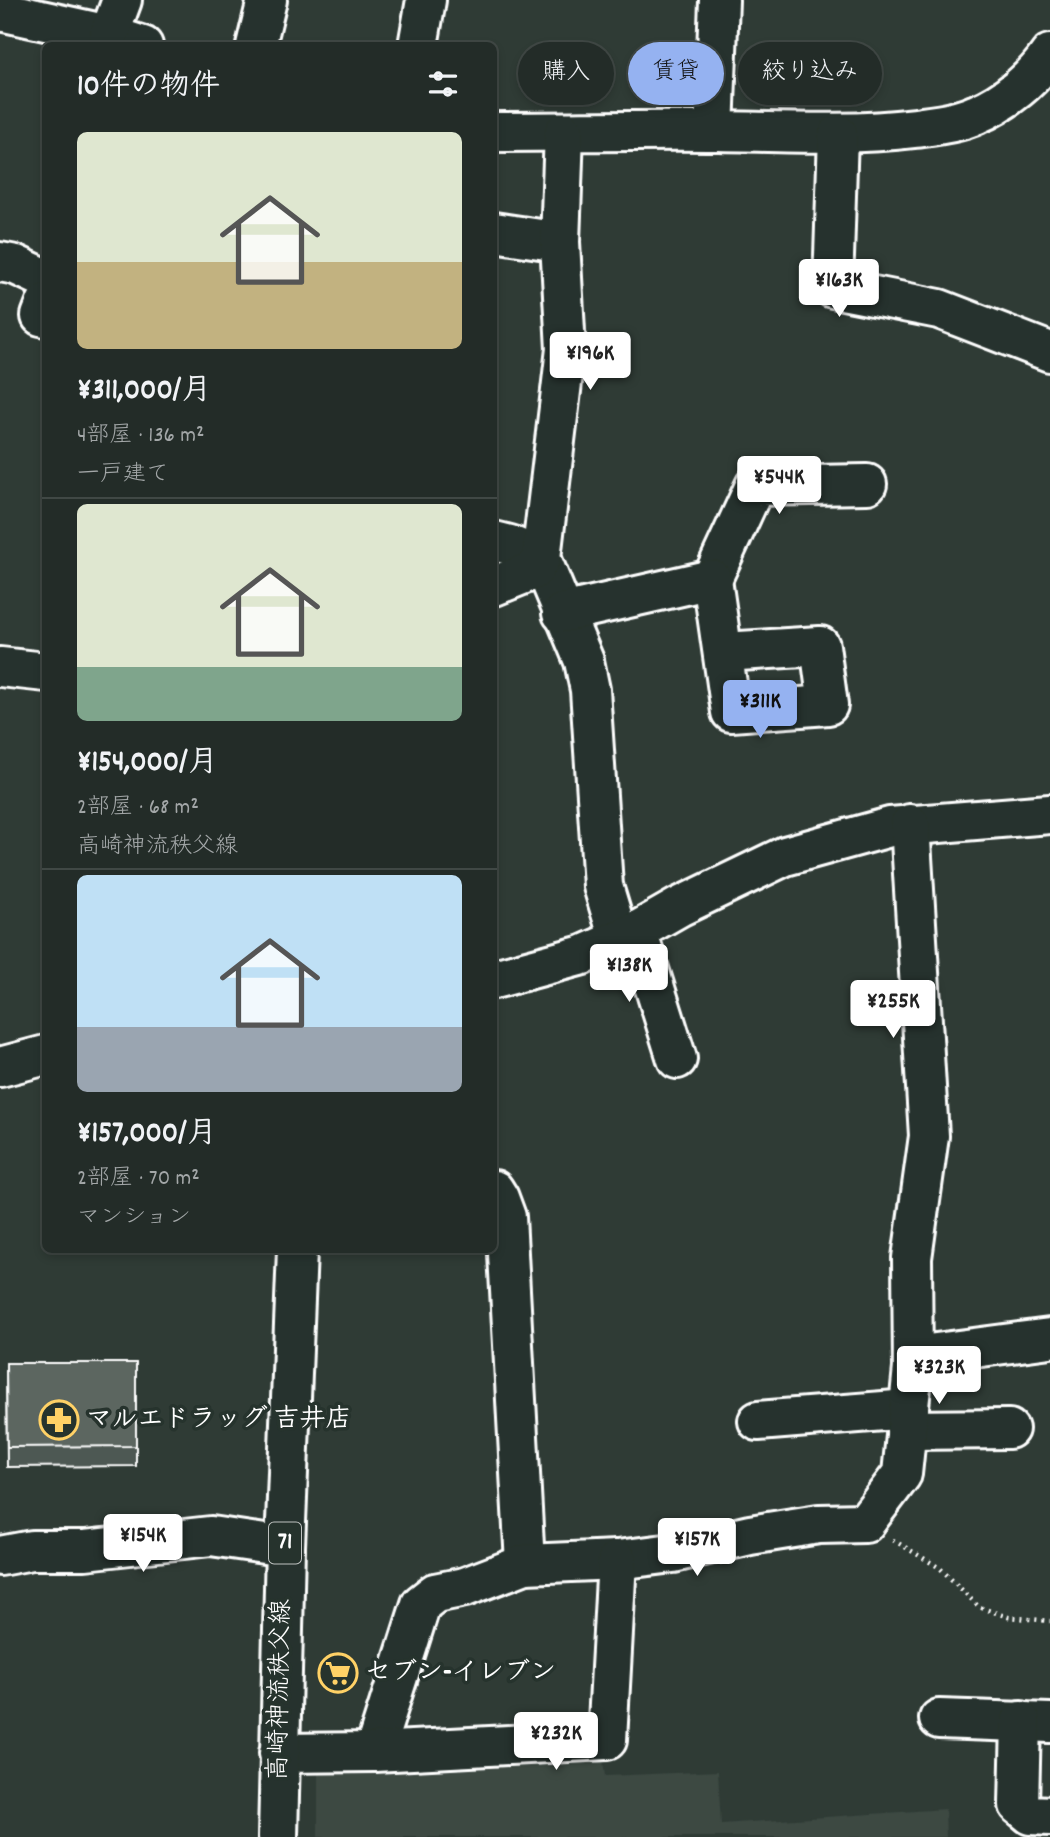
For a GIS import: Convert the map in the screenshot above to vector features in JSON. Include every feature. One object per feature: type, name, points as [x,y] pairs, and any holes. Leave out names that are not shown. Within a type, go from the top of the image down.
[{"type":"street","points":[[0,11],[126,40],[122,0]]},
{"type":"street","points":[[257,42],[267,0]]},
{"type":"street","points":[[419,42],[426,0]]},
{"type":"street","points":[[714,131],[719,0]]},
{"type":"street","points":[[497,132],[714,131],[838,134],[892,131],[941,124],[977,115],[1046,70]]},
{"type":"street","points":[[497,585],[534,570],[541,558],[566,349],[560,242],[564,132]]},
{"type":"street","points":[[838,134],[833,288],[939,310],[1050,352]]},
{"type":"street","points":[[497,232],[560,242]]},
{"type":"street","points":[[0,262],[16,265],[42,277]]},
{"type":"street","points":[[723,652],[712,579],[755,486],[867,484]]},
{"type":"street","points":[[497,542],[541,558],[584,661],[590,690],[603,886],[628,935],[677,1059]]},
{"type":"street","points":[[562,613],[712,579]]},
{"type":"street","points":[[0,667],[42,672]]},
{"type":"street","points":[[497,978],[583,955],[785,856],[890,827],[1050,814]]},
{"type":"street","points":[[374,1752],[421,1604],[435,1593],[466,1587],[525,1564],[617,1560],[673,1553],[750,1535],[819,1524],[865,1523],[902,1474],[912,1356],[912,1258],[929,1136],[910,824]]},
{"type":"street","points":[[0,1066],[42,1056]]},
{"type":"street","points":[[497,1195],[506,1217],[525,1564]]},
{"type":"street","name":"高崎神流秩父線","points":[[278,1837],[285,1547],[297,1253]]},
{"type":"street","points":[[912,1356],[1050,1338]]},
{"type":"street","points":[[758,1421],[907,1419],[1009,1429]]},
{"type":"street","points":[[0,1556],[32,1550],[85,1550],[211,1536],[285,1547]]},
{"type":"street","points":[[279,1753],[374,1752],[607,1740],[617,1560]]},
{"type":"street","points":[[939,1719],[1035,1722],[1020,1805],[1031,1815],[1050,1816]]},
{"type":"path","points":[[865,1523],[940,1568],[979,1607],[1008,1617],[1050,1621]]},
{"type":"shaded area","points":[[603,1760],[605,1776],[718,1771],[721,1824],[945,1809],[946,1837],[318,1837],[318,1771]]},
{"type":"building","points":[[6,1363],[136,1363],[136,1446],[7,1447]]},
{"type":"place","name":"マルエドラッグ 吉井店","points":[[59,1420]]},
{"type":"place","name":"セブン-イレブン","points":[[338,1673]]}]
